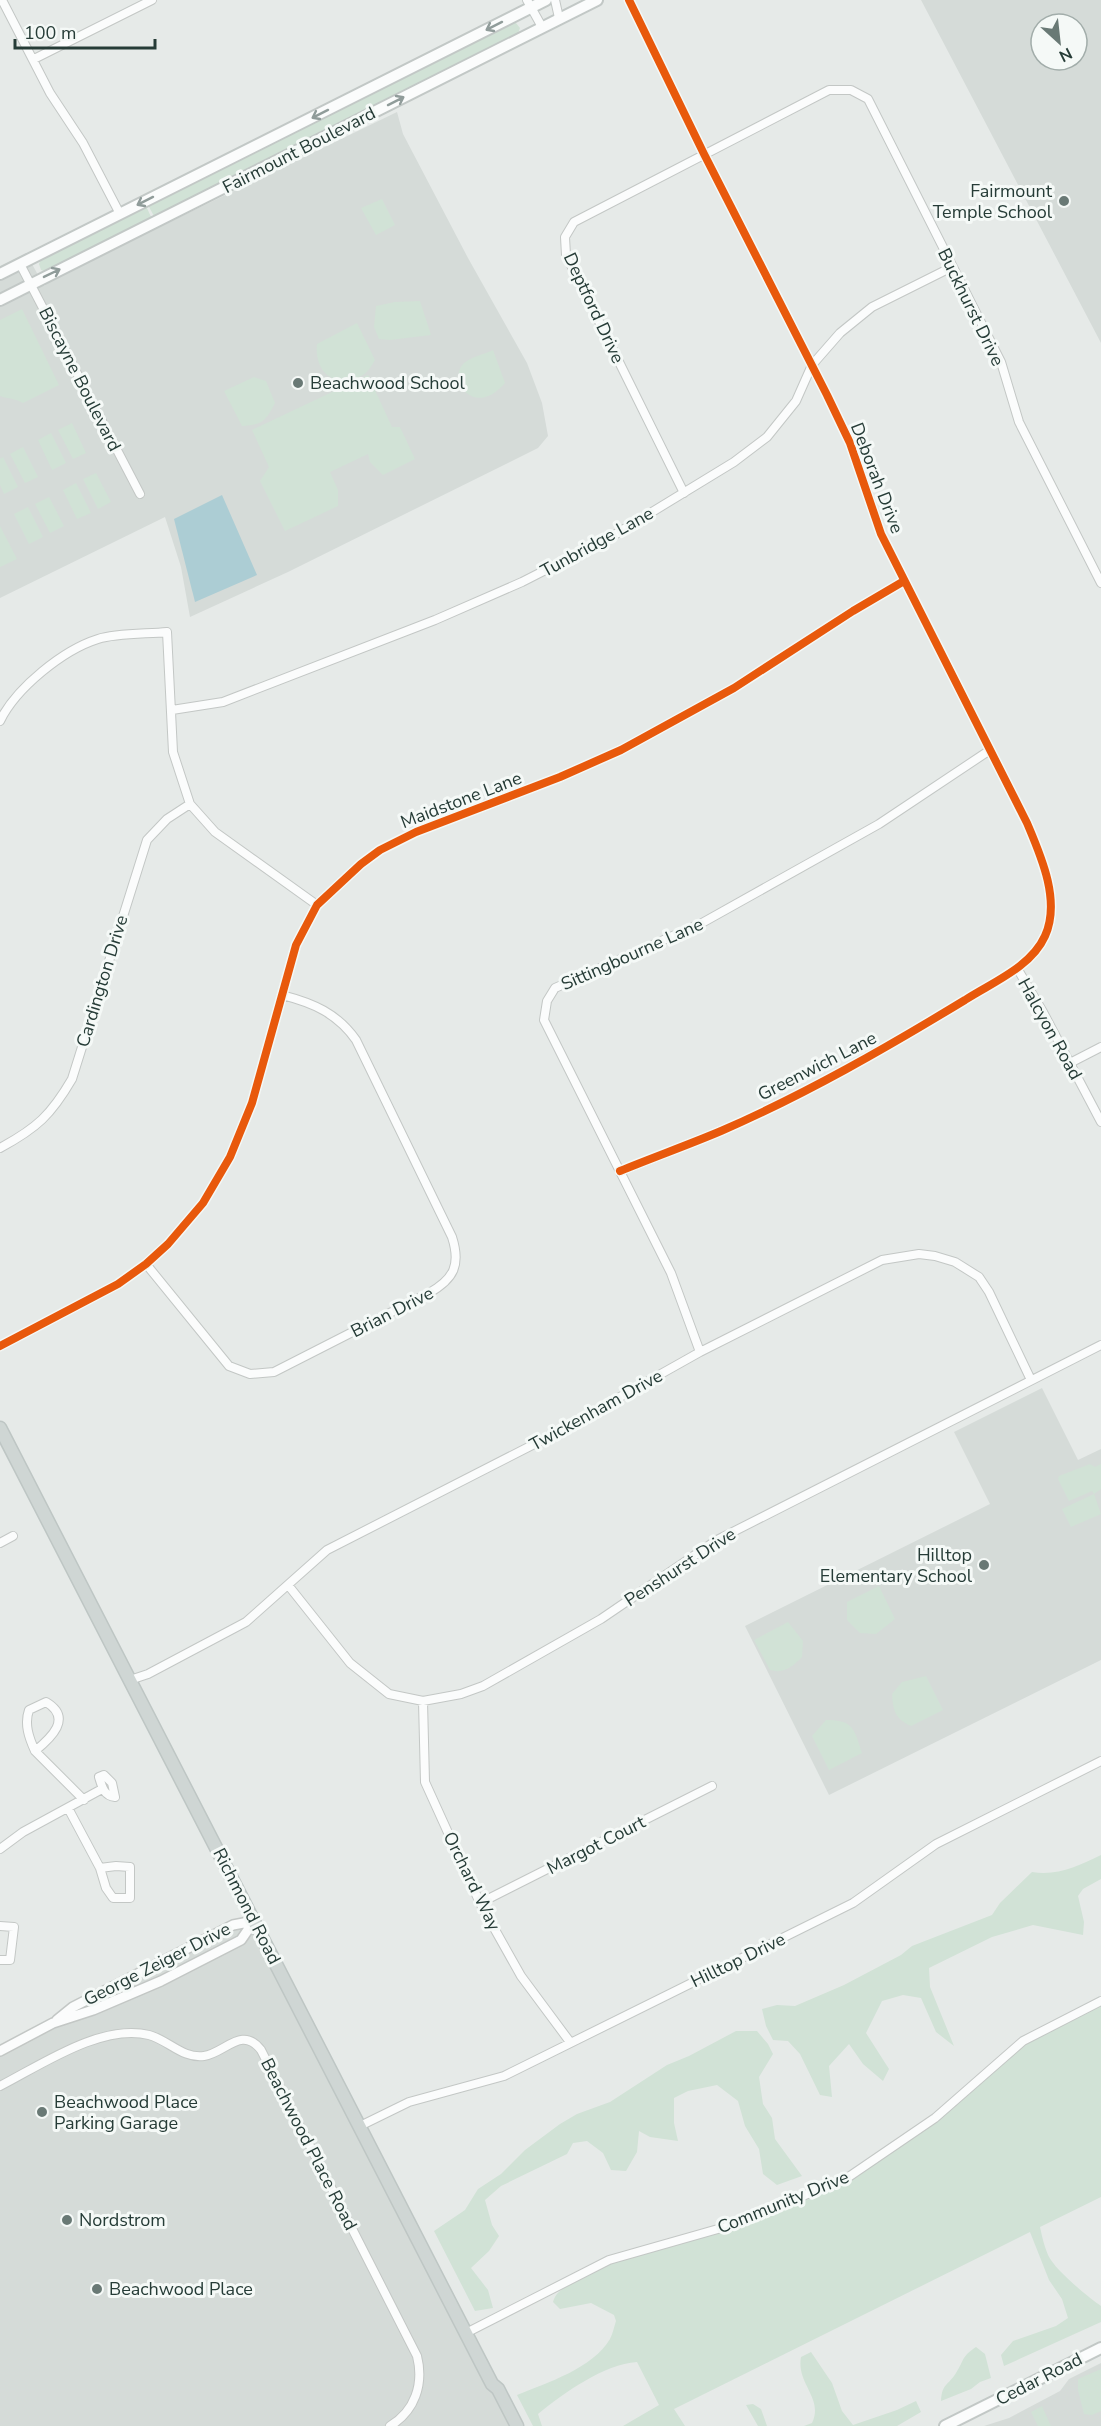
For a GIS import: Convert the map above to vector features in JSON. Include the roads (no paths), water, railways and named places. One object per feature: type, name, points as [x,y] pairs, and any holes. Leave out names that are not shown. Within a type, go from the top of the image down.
[{"type":"main road","name":"Fairmount Boulevard","points":[[0,274],[529,4],[546,0]]},
{"type":"main road","name":"Fairmount Boulevard","points":[[0,300],[597,0]]},
{"type":"main road","name":"Richmond Road","points":[[0,1428],[492,2385],[498,2389],[517,2426]]},
{"type":"main road","name":"Cedar Road","points":[[945,2426],[1101,2348]]},
{"type":"main road","name":"Richmond Road","points":[[492,2385],[491,2392],[509,2426]]},
{"type":"street","points":[[3,0],[50,93],[83,143],[120,214]]},
{"type":"street","points":[[34,59],[152,0]]},
{"type":"street","points":[[555,0],[559,18]]},
{"type":"street","name":"Deborah Drive","points":[[629,0],[850,443],[881,534],[1035,842],[1051,901],[1046,934],[1030,958],[1017,968]]},
{"type":"street","points":[[529,4],[542,27]]},
{"type":"street","name":"Buckhurst Drive","points":[[704,154],[829,90],[851,90],[868,99],[1000,362],[1019,422],[1101,583]]},
{"type":"street","name":"Deptford Drive","points":[[684,493],[566,255],[565,237],[574,222],[704,154]]},
{"type":"street","name":"Biscayne Boulevard","points":[[20,264],[140,494]]},
{"type":"street","name":"Tunbridge Lane","points":[[172,710],[223,702],[446,615],[522,582],[616,534],[734,462],[767,437],[796,401],[812,366],[840,333],[872,307],[952,267]]},
{"type":"street","name":"Maidstone Lane","points":[[0,1346],[118,1284],[146,1264],[168,1244],[203,1203],[230,1157],[252,1103],[296,945],[317,905],[361,864],[380,850],[416,832],[560,777],[621,750],[734,688],[904,581]]},
{"type":"street","points":[[0,721],[28,683],[56,660],[98,639],[167,632],[173,752],[189,804],[215,832],[317,905]]},
{"type":"street","name":"Sittingbourne Lane","points":[[700,1352],[671,1273],[544,1020],[547,1001],[555,988],[702,923],[879,824],[990,750]]},
{"type":"street","name":"Cardington Drive","points":[[0,1148],[33,1129],[55,1107],[72,1079],[147,840],[167,819],[189,804]]},
{"type":"street","name":"Halcyon Road","points":[[1017,968],[1101,1122]]},
{"type":"street","name":"Greenwich Lane","points":[[620,1171],[721,1131],[835,1076],[911,1033],[1017,968]]},
{"type":"street","name":"Brian Drive","points":[[146,1264],[229,1366],[250,1374],[274,1372],[440,1287],[454,1271],[457,1260],[452,1237],[356,1040],[337,1018],[327,1011],[282,995]]},
{"type":"street","points":[[1070,1063],[1101,1047]]},
{"type":"street","name":"Twickenham Drive","points":[[130,1680],[148,1674],[246,1622],[327,1550],[554,1434],[700,1352],[882,1260],[919,1254],[935,1256],[955,1262],[979,1277],[989,1292],[1031,1380]]},
{"type":"street","name":"Penshurst Drive","points":[[288,1585],[350,1663],[388,1694],[423,1701],[461,1694],[483,1686],[602,1619],[717,1540],[1101,1345]]},
{"type":"street","points":[[0,1543],[13,1536]]},
{"type":"street","name":"Orchard Way","points":[[423,1701],[425,1782],[480,1903],[521,1976],[570,2042]]},
{"type":"street","points":[[35,1751],[52,1734],[59,1719],[56,1710],[46,1702],[29,1710],[26,1718],[29,1738],[35,1751],[84,1800]]},
{"type":"street","name":"Hilltop Drive","points":[[360,2126],[409,2102],[504,2076],[853,1903],[936,1845],[1101,1761]]},
{"type":"street","name":"Margot Court","points":[[480,1903],[712,1786]]},
{"type":"street","points":[[0,1849],[22,1832],[102,1789]]},
{"type":"street","points":[[68,1808],[100,1868],[106,1888],[112,1898],[130,1898],[130,1867],[100,1868]]},
{"type":"street","name":"George Zeiger Drive","points":[[53,2023],[73,2007],[233,1924],[254,1921]]},
{"type":"street","name":"George Zeiger Drive","points":[[0,2051],[53,2023],[138,1993],[181,1971],[241,1940],[254,1921]]},
{"type":"street","points":[[0,1926],[14,1927],[10,1960],[0,1960]]},
{"type":"street","name":"Community Drive","points":[[466,2333],[609,2260],[739,2223],[850,2176],[935,2118],[1023,2041],[1101,2001]]},
{"type":"street","name":"Beachwood Place Road","points":[[0,2086],[90,2041],[117,2033],[133,2032],[152,2036],[183,2053],[197,2056],[206,2056],[241,2040],[254,2043],[262,2054],[417,2356],[420,2375],[415,2400],[404,2416],[390,2426]]},
{"type":"water","points":[[222,495],[257,575],[195,602],[174,519]]},
{"type":"place","name":"Fairmount Temple School","points":[[1064,201]]},
{"type":"place","name":"Beachwood School","points":[[298,383]]},
{"type":"place","name":"Hilltop Elementary School","points":[[984,1565]]},
{"type":"place","name":"Beachwood Place Parking Garage","points":[[42,2112]]},
{"type":"place","name":"Nordstrom","points":[[67,2220]]},
{"type":"place","name":"Beachwood Place","points":[[97,2289]]}]
